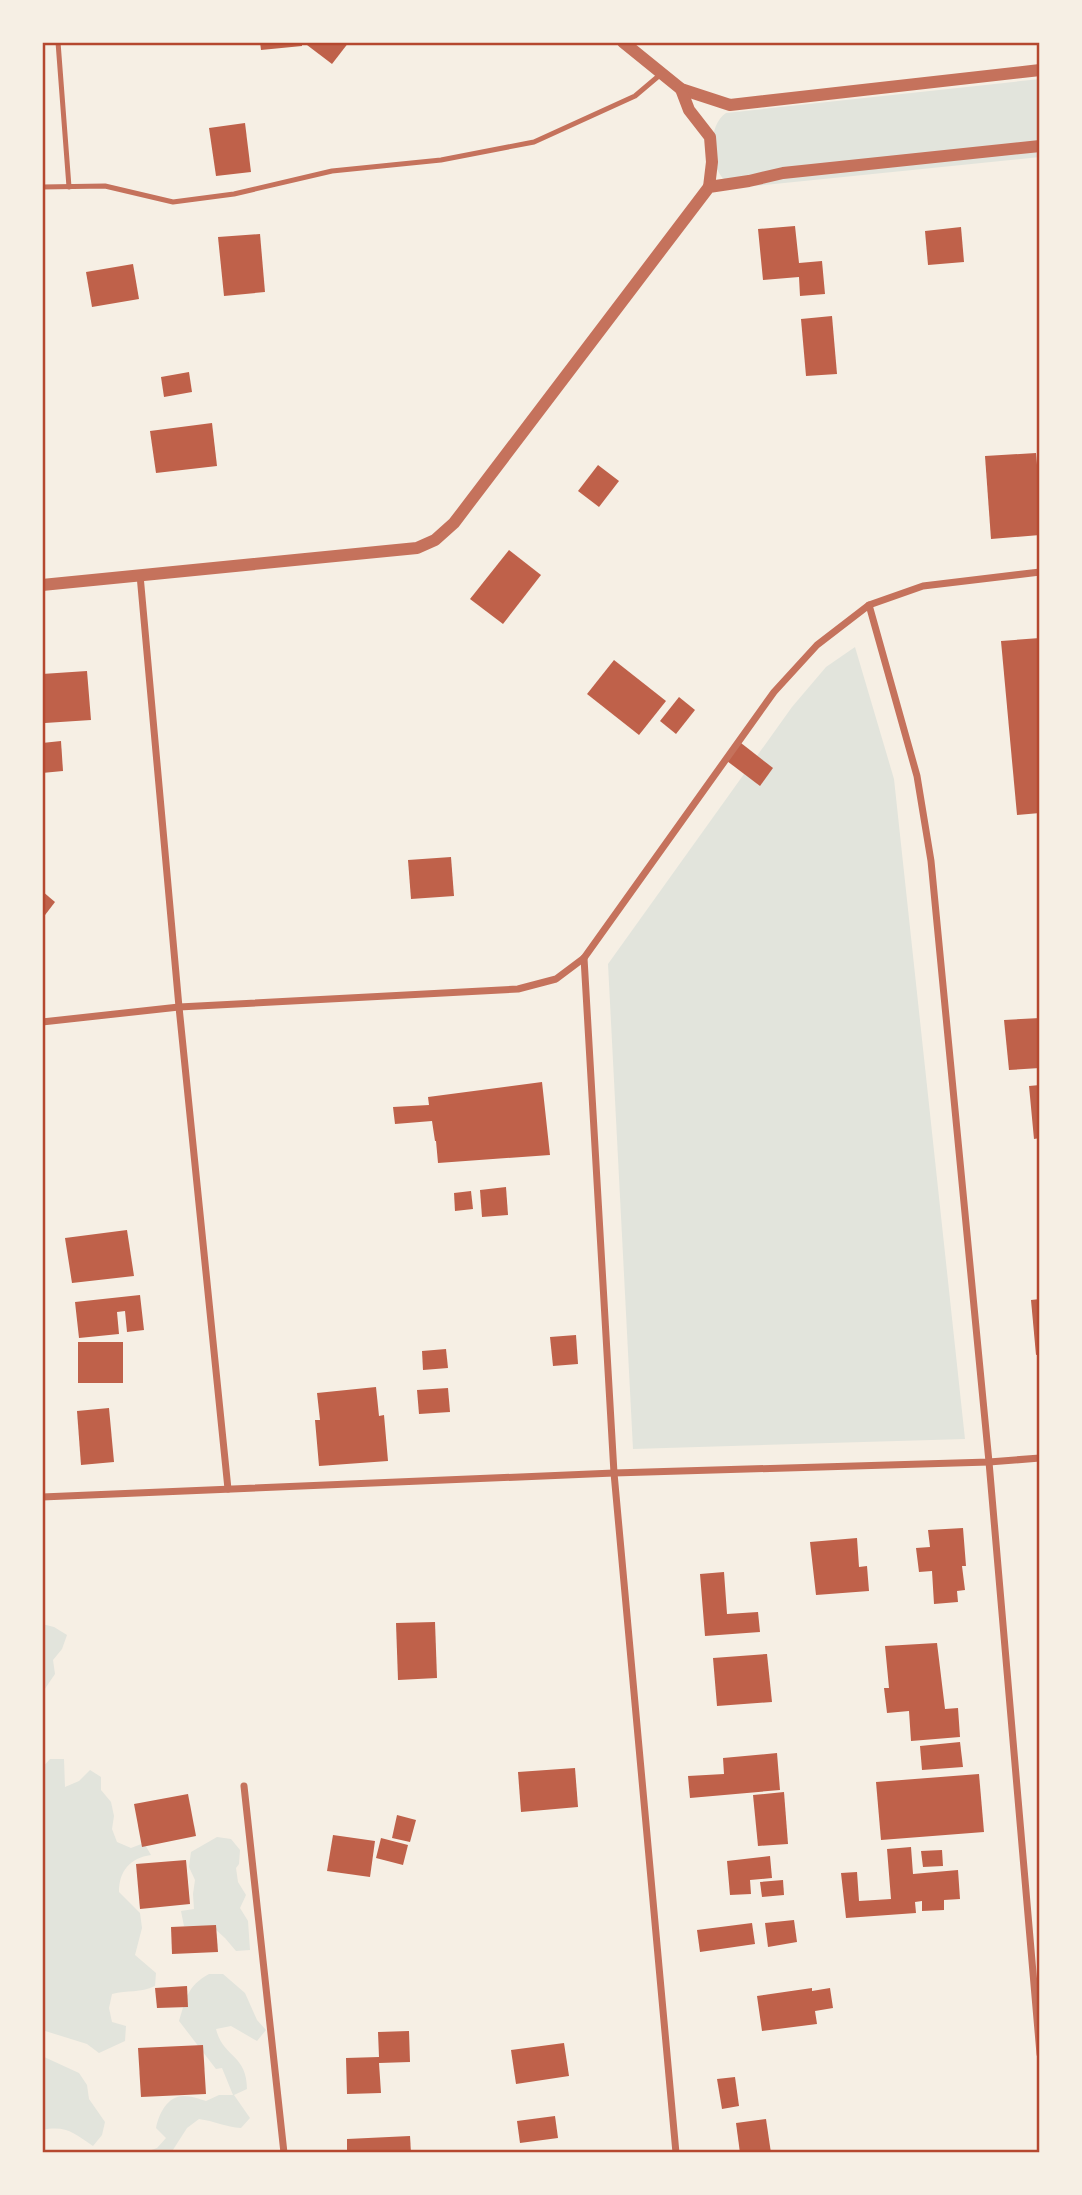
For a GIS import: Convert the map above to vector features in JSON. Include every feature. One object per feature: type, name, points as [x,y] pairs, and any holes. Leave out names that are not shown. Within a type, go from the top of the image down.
[{"type":"street","points":[[623,42],[681,89],[730,105],[1040,70]]},
{"type":"street","points":[[42,585],[417,548],[435,540],[454,523],[709,187],[712,162],[710,137],[689,110],[681,89]]},
{"type":"street","points":[[709,187],[783,173],[1040,146]]},
{"type":"street","points":[[42,1022],[179,1007],[519,989],[556,979],[584,958],[774,692],[817,645],[869,605],[923,586],[1040,572]]},
{"type":"street","points":[[140,575],[179,1007],[228,1489]]},
{"type":"street","points":[[869,605],[917,776],[932,861],[989,1462],[1040,2054]]},
{"type":"street","points":[[584,958],[614,1473],[676,2153]]},
{"type":"street","points":[[42,1497],[1040,1458]]},
{"type":"street","points":[[244,1786],[284,2153]]},
{"type":"lane","points":[[58,42],[69,187]]},
{"type":"lane","points":[[42,187],[105,186],[173,202],[234,194],[332,171],[441,160],[534,142],[635,96],[661,74]]},
{"type":"shaded area","points":[[1040,79],[1040,157],[745,187],[725,180],[715,162],[715,129],[726,113]]},
{"type":"shaded area","points":[[855,647],[894,779],[965,1439],[633,1449],[608,964],[792,707],[826,667]]},
{"type":"shaded area","points":[[42,1624],[67,1635],[62,1649],[53,1660],[55,1674],[42,1693]]},
{"type":"shaded area","points":[[50,1759],[64,1759],[65,1787],[79,1781],[90,1770],[101,1777],[101,1790],[111,1802],[114,1816],[112,1829],[117,1842],[131,1848],[144,1843],[151,1855],[137,1859],[127,1867],[121,1878],[119,1892],[140,1913],[142,1928],[135,1955],[156,1973],[155,1986],[112,1994],[109,2008],[112,2022],[126,2026],[125,2041],[99,2053],[87,2044],[42,2030],[42,1768]]},
{"type":"shaded area","points":[[217,1837],[231,1839],[240,1850],[236,1868],[238,1882],[246,1895],[240,1908],[248,1921],[250,1950],[236,1951],[214,1928],[184,1926],[181,1911],[194,1909],[195,1880],[189,1867],[191,1852]]},
{"type":"shaded area","points":[[209,1974],[223,1974],[245,1993],[257,2020],[266,2030],[257,2041],[231,2026],[216,2029],[224,2046],[243,2069],[247,2089],[234,2095],[250,2118],[241,2128],[199,2119],[187,2128],[171,2153],[143,2153],[157,2148],[166,2138],[156,2128],[168,2102],[187,2096],[206,2101],[219,2095],[233,2095],[222,2068],[216,2069],[179,2021],[192,1988]]},
{"type":"shaded area","points":[[42,2056],[79,2073],[87,2085],[89,2099],[105,2122],[102,2135],[93,2146],[64,2129],[42,2130]]},
{"type":"building","points":[[260,42],[302,42],[302,46],[261,50]]},
{"type":"building","points":[[310,42],[349,42],[332,64],[307,45]]},
{"type":"building","points":[[245,123],[251,172],[216,176],[209,128]]},
{"type":"building","points":[[795,226],[799,263],[822,261],[825,294],[800,296],[799,277],[763,280],[758,229]]},
{"type":"building","points":[[961,227],[964,262],[928,265],[925,231]]},
{"type":"building","points":[[260,234],[265,292],[224,296],[218,237]]},
{"type":"building","points":[[133,264],[139,299],[92,307],[86,272]]},
{"type":"building","points":[[832,316],[837,374],[806,376],[801,319]]},
{"type":"building","points":[[189,372],[192,392],[164,397],[161,377]]},
{"type":"building","points":[[212,423],[217,466],[156,473],[150,431]]},
{"type":"building","points":[[1036,453],[1040,535],[991,539],[985,456]]},
{"type":"building","points":[[598,465],[619,481],[599,507],[578,491]]},
{"type":"building","points":[[509,550],[541,575],[503,624],[470,599]]},
{"type":"building","points":[[1040,638],[1040,813],[1017,815],[1001,641]]},
{"type":"building","points":[[614,660],[666,701],[639,735],[587,694]]},
{"type":"building","points":[[87,671],[91,720],[45,723],[45,729],[42,729],[42,674]]},
{"type":"building","points":[[679,697],[695,710],[676,734],[660,721]]},
{"type":"building","points":[[61,741],[63,771],[42,773],[42,743]]},
{"type":"building","points":[[741,743],[773,768],[760,786],[727,761]]},
{"type":"building","points":[[451,857],[454,896],[411,899],[408,860]]},
{"type":"building","points":[[42,891],[55,902],[42,919]]},
{"type":"building","points":[[1040,1018],[1040,1068],[1009,1070],[1004,1020]]},
{"type":"building","points":[[542,1082],[550,1155],[438,1163],[432,1121],[395,1124],[393,1107],[429,1105],[428,1097]]},
{"type":"building","points":[[1040,1085],[1040,1138],[1034,1139],[1029,1086]]},
{"type":"building","points":[[506,1187],[508,1215],[482,1217],[480,1190]]},
{"type":"building","points":[[471,1191],[473,1209],[455,1211],[454,1193]]},
{"type":"building","points":[[127,1230],[134,1276],[72,1283],[65,1238]]},
{"type":"building","points":[[140,1295],[144,1330],[127,1332],[125,1311],[117,1312],[119,1334],[79,1338],[75,1302]]},
{"type":"building","points":[[1040,1299],[1040,1354],[1036,1355],[1031,1300]]},
{"type":"building","points":[[576,1335],[578,1364],[553,1366],[550,1337]]},
{"type":"building","points":[[78,1342],[123,1342],[123,1383],[78,1383]]},
{"type":"building","points":[[446,1349],[448,1368],[423,1370],[422,1351]]},
{"type":"building","points":[[376,1387],[379,1416],[384,1415],[388,1461],[319,1466],[315,1420],[320,1420],[317,1393]]},
{"type":"building","points":[[448,1388],[450,1412],[419,1414],[417,1390]]},
{"type":"building","points":[[109,1408],[114,1462],[81,1465],[77,1411]]},
{"type":"building","points":[[963,1528],[966,1566],[962,1566],[965,1590],[957,1591],[958,1602],[934,1604],[932,1571],[919,1572],[916,1548],[930,1547],[928,1530]]},
{"type":"building","points":[[857,1538],[859,1567],[867,1566],[869,1591],[816,1595],[810,1542]]},
{"type":"building","points":[[724,1572],[727,1614],[758,1612],[760,1632],[705,1636],[700,1574]]},
{"type":"building","points":[[435,1622],[437,1678],[398,1680],[396,1623]]},
{"type":"building","points":[[937,1643],[945,1709],[958,1708],[960,1737],[911,1741],[909,1711],[887,1713],[884,1688],[889,1688],[885,1646]]},
{"type":"building","points":[[767,1654],[772,1702],[717,1706],[713,1658]]},
{"type":"building","points":[[960,1742],[963,1767],[922,1770],[920,1746]]},
{"type":"building","points":[[777,1753],[780,1790],[690,1798],[688,1776],[724,1774],[723,1758]]},
{"type":"building","points":[[575,1768],[578,1807],[521,1812],[518,1772]]},
{"type":"building","points":[[979,1774],[984,1832],[881,1840],[876,1782]]},
{"type":"building","points":[[784,1792],[788,1844],[758,1846],[753,1795]]},
{"type":"building","points":[[188,1794],[196,1836],[142,1847],[134,1804]]},
{"type":"building","points":[[397,1815],[416,1820],[410,1842],[392,1838]]},
{"type":"building","points":[[333,1835],[375,1841],[370,1877],[327,1871]]},
{"type":"building","points":[[381,1838],[408,1845],[403,1865],[376,1858]]},
{"type":"building","points":[[911,1847],[913,1874],[958,1870],[960,1899],[944,1900],[944,1910],[922,1911],[922,1901],[915,1902],[916,1913],[846,1918],[841,1873],[857,1872],[859,1901],[891,1899],[887,1849]]},
{"type":"building","points":[[942,1850],[943,1866],[923,1867],[921,1851]]},
{"type":"building","points":[[770,1856],[772,1878],[750,1880],[751,1894],[730,1895],[727,1861]]},
{"type":"building","points":[[186,1860],[190,1904],[140,1909],[136,1864]]},
{"type":"building","points":[[783,1880],[784,1895],[762,1897],[760,1882]]},
{"type":"building","points":[[794,1920],[797,1942],[768,1947],[765,1923]]},
{"type":"building","points":[[752,1923],[755,1944],[700,1952],[697,1930]]},
{"type":"building","points":[[216,1925],[218,1952],[172,1954],[171,1927]]},
{"type":"building","points":[[187,1986],[188,2007],[157,2008],[155,1988]]},
{"type":"building","points":[[812,1988],[812,1991],[830,1988],[833,2008],[815,2011],[817,2024],[762,2031],[757,1996]]},
{"type":"building","points":[[409,2031],[410,2062],[379,2063],[381,2093],[347,2094],[346,2058],[379,2057],[378,2032]]},
{"type":"building","points":[[564,2043],[569,2076],[516,2084],[511,2050]]},
{"type":"building","points":[[203,2045],[206,2094],[141,2097],[138,2048]]},
{"type":"building","points":[[735,2077],[739,2106],[722,2109],[717,2079]]},
{"type":"building","points":[[555,2116],[558,2138],[520,2143],[517,2121]]},
{"type":"building","points":[[766,2119],[771,2153],[740,2153],[736,2123]]},
{"type":"building","points":[[410,2136],[411,2153],[347,2153],[347,2139]]}]
